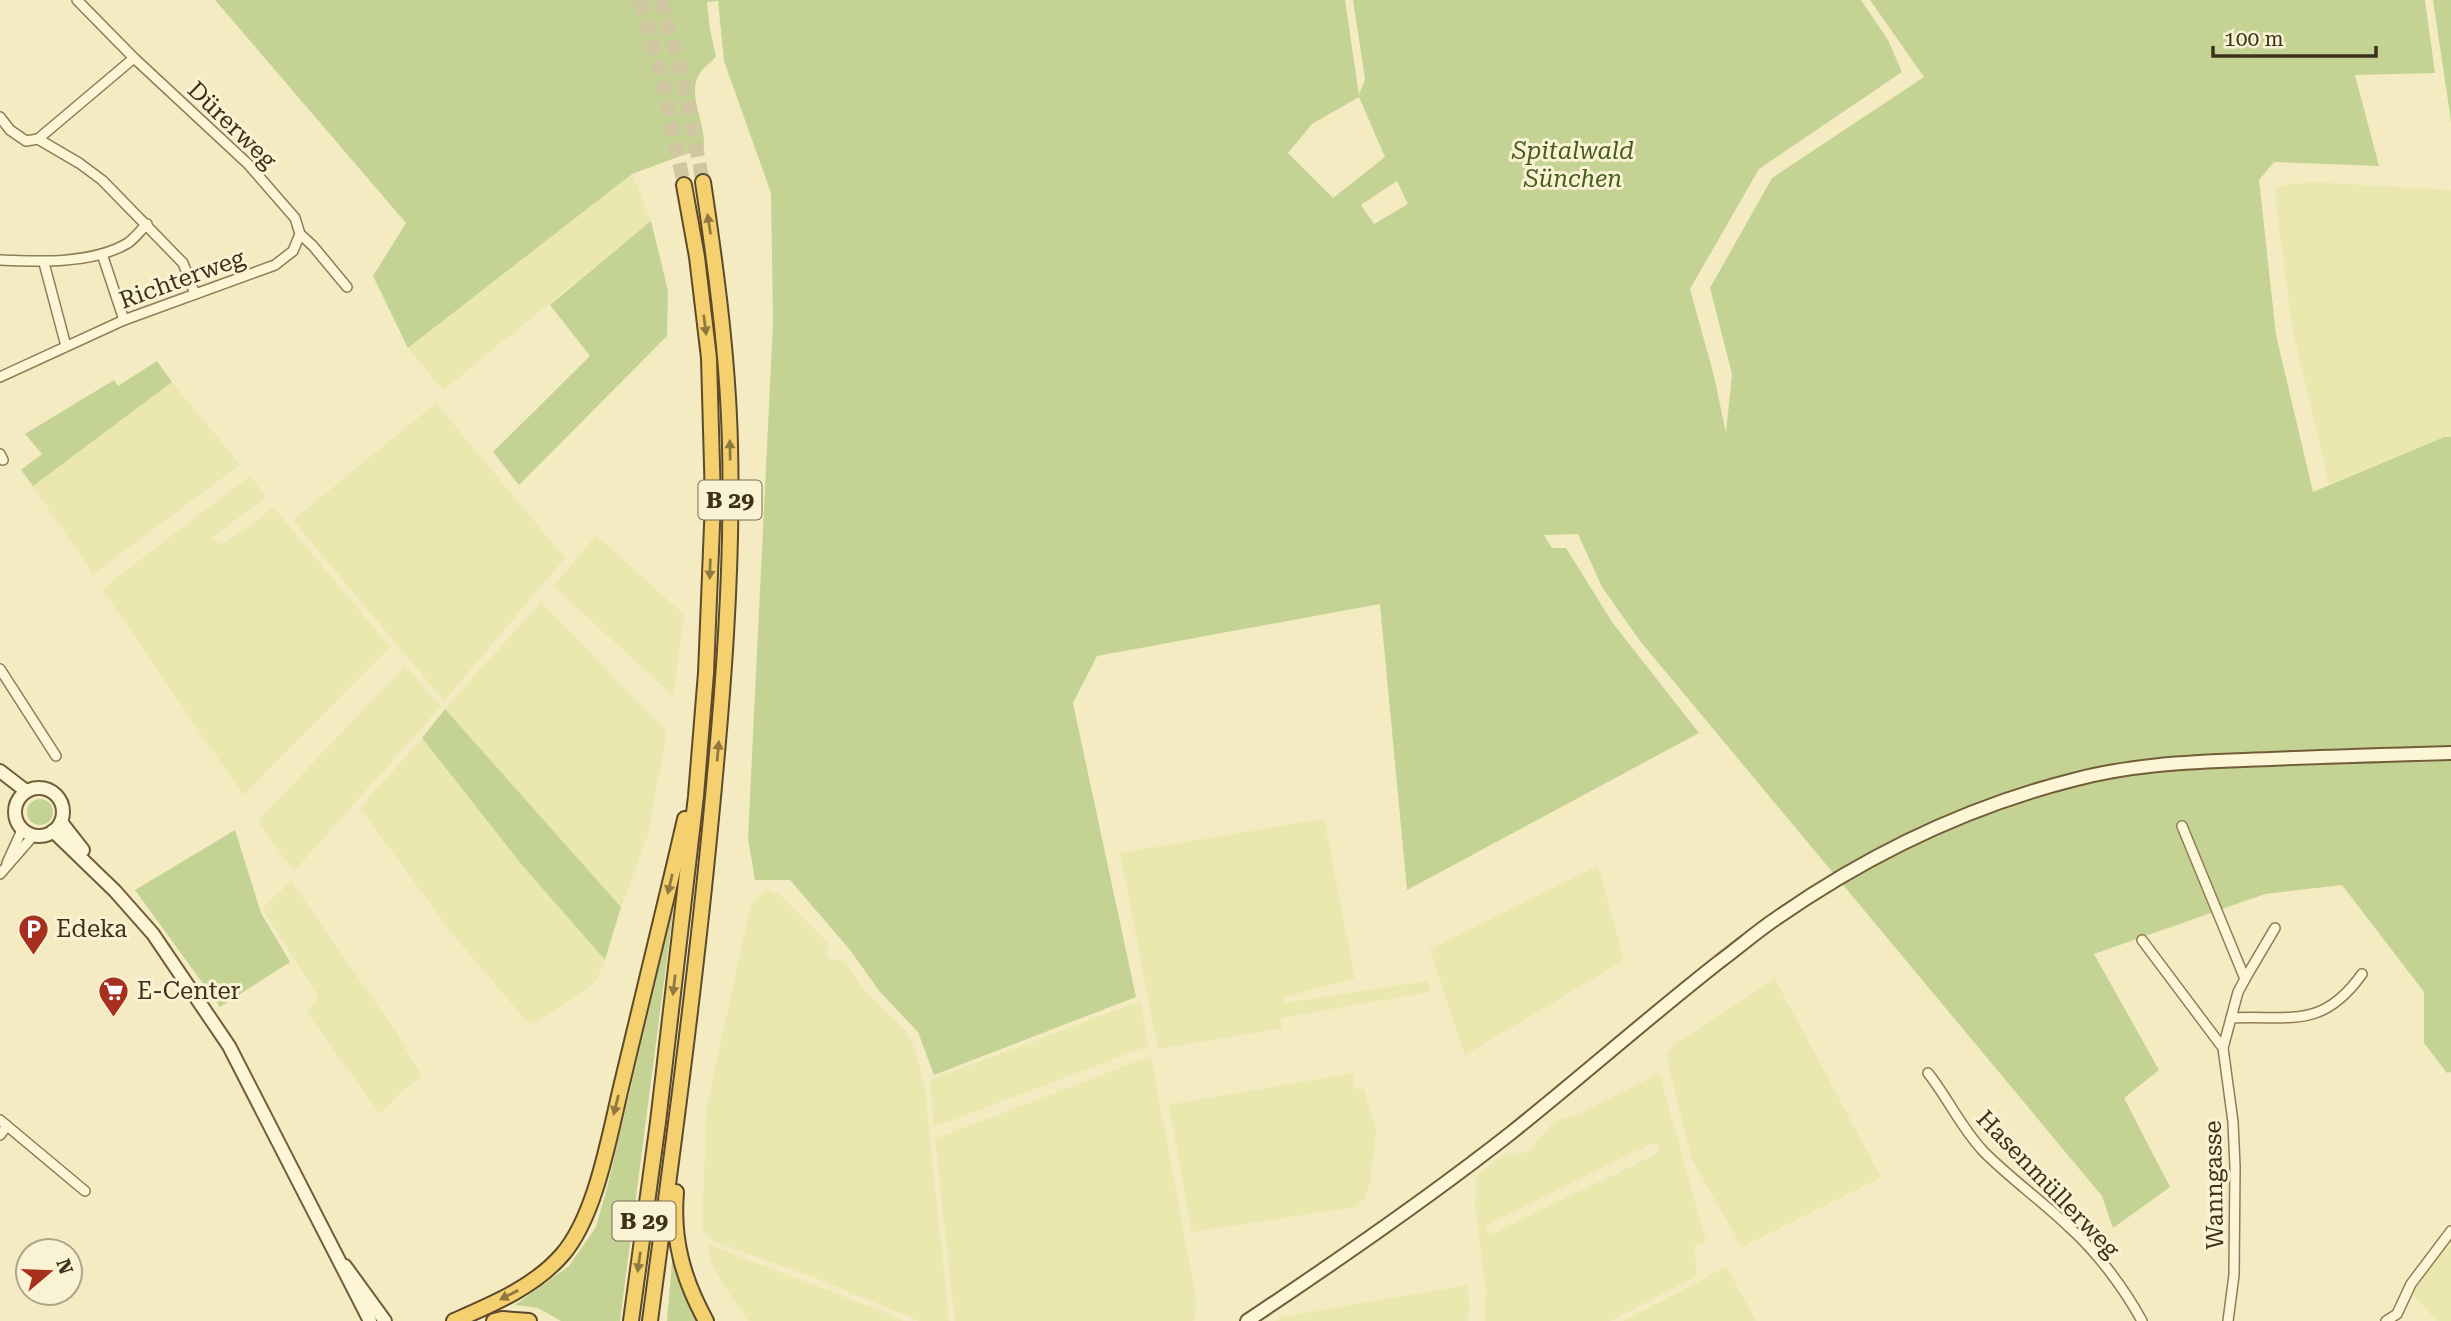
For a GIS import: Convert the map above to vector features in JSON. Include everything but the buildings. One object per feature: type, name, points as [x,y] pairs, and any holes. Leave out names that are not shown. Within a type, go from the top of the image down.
[{"type":"highway","name":"B 29","points":[[650,1321],[686,1056],[718,754],[731,536],[725,351],[703,182]]},
{"type":"highway","name":"B 29","points":[[631,1321],[658,1122],[696,796],[706,673],[713,500],[709,358],[697,257],[684,185]]},
{"type":"highway","points":[[454,1321],[511,1294],[548,1270],[575,1238],[584,1218],[613,1117],[685,817],[696,796]]},
{"type":"highway","points":[[673,1144],[678,1169],[674,1214],[679,1253],[688,1289],[706,1321]]},
{"type":"highway","points":[[494,1321],[528,1321]]},
{"type":"main road","points":[[1247,1321],[1364,1244],[1511,1133],[1619,1042],[1774,920],[1901,844],[2005,801],[2073,779],[2143,765],[2451,753]]},
{"type":"main road","points":[[0,771],[23,794]]},
{"type":"main road","points":[[0,780],[23,794]]},
{"type":"main road","points":[[41,787],[55,793],[63,807],[57,827],[47,835],[28,833],[18,824],[14,810],[23,794],[41,787]]},
{"type":"main road","points":[[57,827],[153,934],[229,1046],[370,1321]]},
{"type":"main road","points":[[340,1261],[355,1276],[385,1321]]},
{"type":"street","name":"Dürerweg","points":[[77,0],[134,58],[248,164],[295,218],[300,234],[346,287]]},
{"type":"street","points":[[0,117],[10,130],[26,141],[38,139],[134,58]]},
{"type":"street","points":[[38,139],[102,180],[147,224],[183,263],[195,294]]},
{"type":"street","points":[[0,260],[44,263],[102,254],[129,242],[147,224]]},
{"type":"street","name":"Richterweg","points":[[0,377],[124,320],[275,265],[293,251],[300,234]]},
{"type":"street","points":[[102,254],[124,320]]},
{"type":"street","points":[[44,263],[65,346]]},
{"type":"street","points":[[0,669],[56,756]]},
{"type":"street","points":[[2182,826],[2245,979]]},
{"type":"street","points":[[3,871],[28,833]]},
{"type":"street","name":"Wanngasse","points":[[2228,1321],[2234,1275],[2235,1167],[2233,1122],[2223,1048],[2238,992],[2275,928]]},
{"type":"street","name":"Wanngasse","points":[[2142,940],[2223,1048]]},
{"type":"street","points":[[2231,1018],[2304,1017],[2338,1001],[2362,974]]},
{"type":"street","name":"Hasenmüllerweg","points":[[1928,1073],[1945,1094],[1962,1126],[1984,1152],[2072,1229],[2128,1296],[2142,1321]]},
{"type":"street","points":[[0,1135],[4,1123],[85,1191]]},
{"type":"street","points":[[2386,1321],[2397,1314],[2411,1284],[2451,1231]]},
{"type":"shaded area","points":[[632,174],[651,221],[443,390],[408,348]]},
{"type":"shaded area","points":[[2311,182],[2451,190],[2451,437],[2443,437],[2329,484],[2292,327],[2275,194],[2278,186]]},
{"type":"shaded area","points":[[172,382],[240,465],[93,574],[33,486]]},
{"type":"shaded area","points":[[436,403],[565,558],[444,701],[293,520]]},
{"type":"shaded area","points":[[250,476],[266,497],[212,538],[221,544],[253,525],[273,507],[390,647],[243,795],[102,589]]},
{"type":"shaded area","points":[[596,535],[684,615],[673,696],[554,586]]},
{"type":"shaded area","points":[[541,602],[667,732],[647,838],[621,907],[445,709]]},
{"type":"shaded area","points":[[405,666],[441,706],[296,869],[292,869],[258,821]]},
{"type":"shaded area","points":[[422,738],[522,865],[605,960],[597,979],[586,990],[530,1025],[454,936],[360,808]]},
{"type":"shaded area","points":[[1324,819],[1355,978],[1285,997],[1285,1003],[1427,981],[1430,992],[1280,1018],[1282,1028],[1158,1049],[1120,853]]},
{"type":"shaded area","points":[[1598,866],[1624,960],[1465,1055],[1430,949]]},
{"type":"shaded area","points":[[291,881],[395,1031],[420,1073],[420,1078],[401,1092],[380,1114],[306,1011],[319,998],[264,911],[263,908]]},
{"type":"shaded area","points":[[768,890],[780,895],[829,944],[827,954],[831,960],[845,961],[862,988],[907,1033],[914,1047],[924,1083],[949,1321],[919,1321],[821,1280],[716,1242],[707,1236],[702,1226],[707,1105],[751,905],[762,892]]},
{"type":"shaded area","points":[[1775,979],[1881,1177],[1742,1247],[1692,1160],[1667,1059],[1673,1045]]},
{"type":"shaded area","points":[[1140,1001],[1148,1046],[934,1127],[930,1080]]},
{"type":"shaded area","points":[[1151,1056],[1195,1294],[1197,1308],[1193,1321],[955,1321],[935,1139]]},
{"type":"shaded area","points":[[1353,1073],[1354,1089],[1364,1089],[1376,1129],[1370,1184],[1364,1200],[1353,1207],[1192,1232],[1169,1105]]},
{"type":"shaded area","points":[[1659,1073],[1706,1241],[1694,1246],[1697,1276],[1610,1321],[1485,1321],[1486,1290],[1475,1204],[1477,1175],[1508,1151],[1513,1156],[1529,1151],[1554,1122],[1581,1113]],"holes":[[[1653,1143],[1660,1145],[1658,1153],[1492,1234],[1485,1230],[1488,1224]]]},
{"type":"shaded area","points":[[2451,1240],[2451,1321],[2437,1321],[2412,1294]]},
{"type":"shaded area","points":[[707,1244],[903,1321],[748,1321],[723,1284],[712,1263]]},
{"type":"shaded area","points":[[1726,1266],[1756,1321],[1623,1321],[1699,1282]]},
{"type":"shaded area","points":[[1468,1285],[1468,1321],[1276,1321],[1282,1317]]},
{"type":"green space","name":"Spitalwald Sünchen","points":[[215,0],[1345,0],[1359,95],[1365,79],[1353,0],[1861,0],[1888,40],[1902,72],[1759,169],[1690,289],[1714,376],[1726,433],[1732,374],[1710,288],[1772,178],[1924,77],[1870,0],[2425,0],[2435,73],[2355,75],[2379,166],[2274,162],[2259,180],[2276,335],[2313,492],[2444,437],[2451,437],[2451,1072],[2447,1073],[2424,1043],[2424,992],[2342,885],[2265,894],[2094,954],[2159,1070],[2124,1098],[2170,1187],[2113,1228],[2102,1196],[1640,641],[1602,587],[1578,534],[1544,535],[1552,548],[1566,548],[1612,622],[1699,733],[1407,890],[1380,604],[1097,656],[1073,703],[1136,997],[934,1075],[918,1032],[880,992],[850,950],[790,880],[755,880],[748,838],[773,323],[771,193],[724,61],[718,1],[707,2],[716,57],[700,73],[695,91],[703,131],[703,151],[686,154],[632,174],[408,348],[373,276],[406,223]],"holes":[[[1359,97],[1385,157],[1333,198],[1288,153],[1312,124]],[[1397,181],[1408,204],[1374,224],[1361,205]]]},
{"type":"green space","points":[[2433,0],[2451,0],[2451,123],[2450,114]]},
{"type":"green space","points":[[651,221],[668,291],[667,336],[519,485],[493,452],[590,356],[550,305]]},
{"type":"green space","points":[[157,361],[172,382],[33,486],[21,470],[42,454],[25,434],[114,380],[118,386]]},
{"type":"green space","points":[[445,709],[621,907],[605,960],[522,865],[422,738]]},
{"type":"green space","points":[[40,799],[50,802],[53,812],[50,822],[40,825],[30,822],[27,812],[30,802]]},
{"type":"green space","points":[[235,830],[261,913],[290,962],[220,1007],[135,890]]},
{"type":"green space","points":[[674,904],[620,1321],[561,1321],[538,1308],[515,1305],[569,1266],[596,1227]]},
{"type":"green space","points":[[673,1250],[691,1311],[697,1321],[667,1321]]},
{"type":"tunnel","points":[[640,0],[663,84],[684,185]]},
{"type":"tunnel","points":[[661,0],[683,81],[703,182]]},
{"type":"place","name":"Edeka","points":[[33,956]]},
{"type":"place","name":"E-Center","points":[[114,1018]]}]
